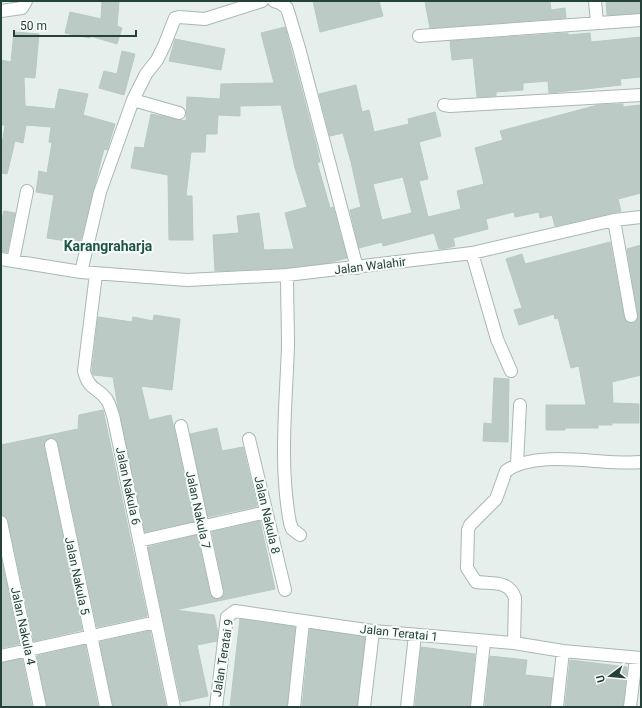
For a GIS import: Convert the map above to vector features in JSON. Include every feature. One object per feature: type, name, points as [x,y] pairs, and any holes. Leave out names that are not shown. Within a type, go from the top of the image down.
[{"type":"street","points":[[1,11],[22,8],[26,1]]},
{"type":"street","points":[[81,272],[100,192],[132,100],[146,74],[157,60],[164,46],[173,20],[175,18],[205,19],[262,1]]},
{"type":"street","points":[[274,1],[280,3],[286,8],[299,48],[357,268]]},
{"type":"street","points":[[595,1],[597,23]]},
{"type":"street","points":[[419,36],[641,20]]},
{"type":"street","points":[[444,105],[450,106],[641,95]]},
{"type":"street","points":[[132,100],[179,113]]},
{"type":"street","points":[[7,260],[27,191]]},
{"type":"street","name":"Jalan Walahir","points":[[7,260],[96,274],[187,280],[287,275],[357,268],[472,253],[614,220],[641,217]]},
{"type":"street","points":[[614,220],[631,316]]},
{"type":"street","points":[[472,253],[497,338],[511,370]]},
{"type":"street","name":"Jalan Nakula 6","points":[[96,274],[84,371],[86,381],[107,400],[113,415],[174,707]]},
{"type":"street","points":[[287,275],[288,346],[283,420],[286,482],[290,524],[292,529],[300,535]]},
{"type":"street","points":[[517,464],[520,405]]},
{"type":"street","name":"Jalan Nakula 7","points":[[181,426],[217,592]]},
{"type":"street","name":"Jalan Nakula 8","points":[[249,439],[285,590]]},
{"type":"street","name":"Jalan Nakula 5","points":[[51,445],[90,637],[106,707]]},
{"type":"street","points":[[514,643],[515,598],[513,592],[509,587],[503,585],[476,582],[470,575],[467,568],[467,534],[470,525],[496,499],[506,471],[517,464],[546,459],[641,462]]},
{"type":"street","points":[[139,541],[266,512]]},
{"type":"street","name":"Jalan Nakula 4","points":[[1,522],[40,707]]},
{"type":"street","name":"Jalan Teratai 1","points":[[235,611],[373,631],[484,642],[514,643],[564,651],[638,658]]},
{"type":"street","name":"Jalan Teratai 9","points":[[216,707],[227,617],[235,611]]},
{"type":"street","points":[[1,656],[156,622]]},
{"type":"street","points":[[294,707],[303,622]]},
{"type":"street","points":[[364,707],[373,631]]},
{"type":"street","points":[[406,707],[415,635]]},
{"type":"street","points":[[477,707],[484,642]]},
{"type":"street","points":[[557,707],[564,651]]},
{"type":"street","points":[[630,707],[638,658]]},
{"type":"building","points":[[102,1],[119,1],[117,26],[122,28],[117,44],[90,36],[90,38],[65,33],[70,12],[101,19]]},
{"type":"building","points":[[313,1],[379,1],[383,16],[320,32]]},
{"type":"building","points":[[550,1],[551,10],[565,8],[566,18],[430,28],[425,2]]},
{"type":"building","points":[[606,1],[641,1],[641,13],[607,15]]},
{"type":"building","points":[[285,27],[315,140],[320,162],[317,162],[330,208],[333,207],[347,258],[328,263],[286,268],[215,271],[213,235],[239,233],[237,216],[259,213],[264,250],[294,249],[285,213],[307,207],[295,168],[281,105],[240,106],[240,116],[218,115],[217,134],[206,134],[205,152],[191,152],[186,196],[192,196],[193,240],[169,240],[168,175],[131,168],[135,147],[144,148],[151,114],[186,121],[187,97],[220,99],[221,84],[274,83],[261,33]]},
{"type":"building","points":[[14,32],[39,34],[35,78],[24,77],[25,106],[55,109],[59,89],[88,94],[83,115],[115,124],[107,150],[104,149],[80,243],[47,238],[54,195],[36,192],[39,171],[47,173],[52,143],[49,142],[51,127],[26,125],[23,143],[15,141],[7,174],[1,173],[1,151],[5,125],[1,125],[1,60],[11,62]]},
{"type":"building","points":[[568,33],[568,35],[590,33],[591,42],[641,37],[641,77],[620,79],[621,85],[549,93],[548,81],[523,83],[523,90],[496,92],[496,96],[477,97],[473,58],[452,60],[450,41]]},
{"type":"building","points":[[175,39],[225,49],[221,70],[169,61]]},
{"type":"building","points":[[122,51],[135,54],[124,95],[99,88],[104,71],[117,74]]},
{"type":"building","points":[[356,85],[362,112],[369,110],[374,132],[409,124],[408,119],[435,112],[441,136],[419,142],[428,179],[419,181],[428,217],[461,209],[457,191],[484,184],[475,148],[503,140],[500,131],[598,105],[623,104],[623,107],[641,105],[641,193],[618,199],[621,211],[555,226],[552,215],[540,218],[539,212],[515,217],[514,212],[486,219],[488,229],[453,238],[455,246],[447,248],[439,249],[434,233],[383,246],[382,242],[359,248],[350,210],[361,207],[351,162],[343,133],[330,136],[319,94]],"holes":[[[403,177],[412,213],[382,220],[373,184]]]},
{"type":"building","points":[[4,211],[15,213],[7,252],[1,252],[1,223]]},
{"type":"building","points":[[610,242],[624,317],[629,323],[636,321],[638,315],[627,249],[641,245],[641,375],[612,382],[613,403],[639,404],[639,423],[612,423],[612,425],[598,425],[598,428],[565,428],[565,430],[546,430],[546,405],[586,405],[579,366],[571,368],[558,318],[555,319],[554,314],[519,325],[514,310],[522,308],[506,259],[522,254],[525,264]]},
{"type":"building","points":[[154,315],[180,319],[172,390],[141,386],[149,420],[171,415],[194,521],[145,532],[113,377],[93,375],[92,370],[98,317],[132,322],[133,317],[153,321]]},
{"type":"building","points":[[494,378],[509,379],[508,442],[483,441],[484,423],[492,424]]},
{"type":"building","points":[[103,410],[147,616],[97,627],[58,443],[54,438],[49,438],[44,442],[44,447],[82,630],[34,641],[8,520],[6,517],[1,515],[1,445],[78,429],[79,415]]},
{"type":"building","points":[[217,428],[222,451],[243,447],[257,506],[208,517],[190,434]]},
{"type":"building","points":[[260,521],[275,589],[175,610],[214,615],[218,633],[217,641],[197,645],[208,696],[181,702],[148,547],[197,535],[210,594],[214,599],[219,599],[224,595],[224,590],[212,532]]},
{"type":"building","points":[[1,558],[19,644],[1,648]]},
{"type":"building","points":[[240,619],[295,627],[287,707],[230,707]]},
{"type":"building","points":[[310,629],[365,637],[357,707],[302,707]]},
{"type":"building","points":[[150,631],[166,707],[113,707],[100,642]]},
{"type":"building","points":[[85,645],[98,707],[47,707],[37,656]]},
{"type":"building","points":[[421,647],[475,654],[470,707],[415,707]]},
{"type":"building","points":[[490,656],[527,660],[525,675],[553,678],[550,707],[485,707]]},
{"type":"building","points":[[22,659],[32,707],[1,707],[1,663]]},
{"type":"building","points":[[570,660],[627,667],[623,707],[565,707]]},
{"type":"district","name":"Karangraharja","points":[[108,246]]}]
